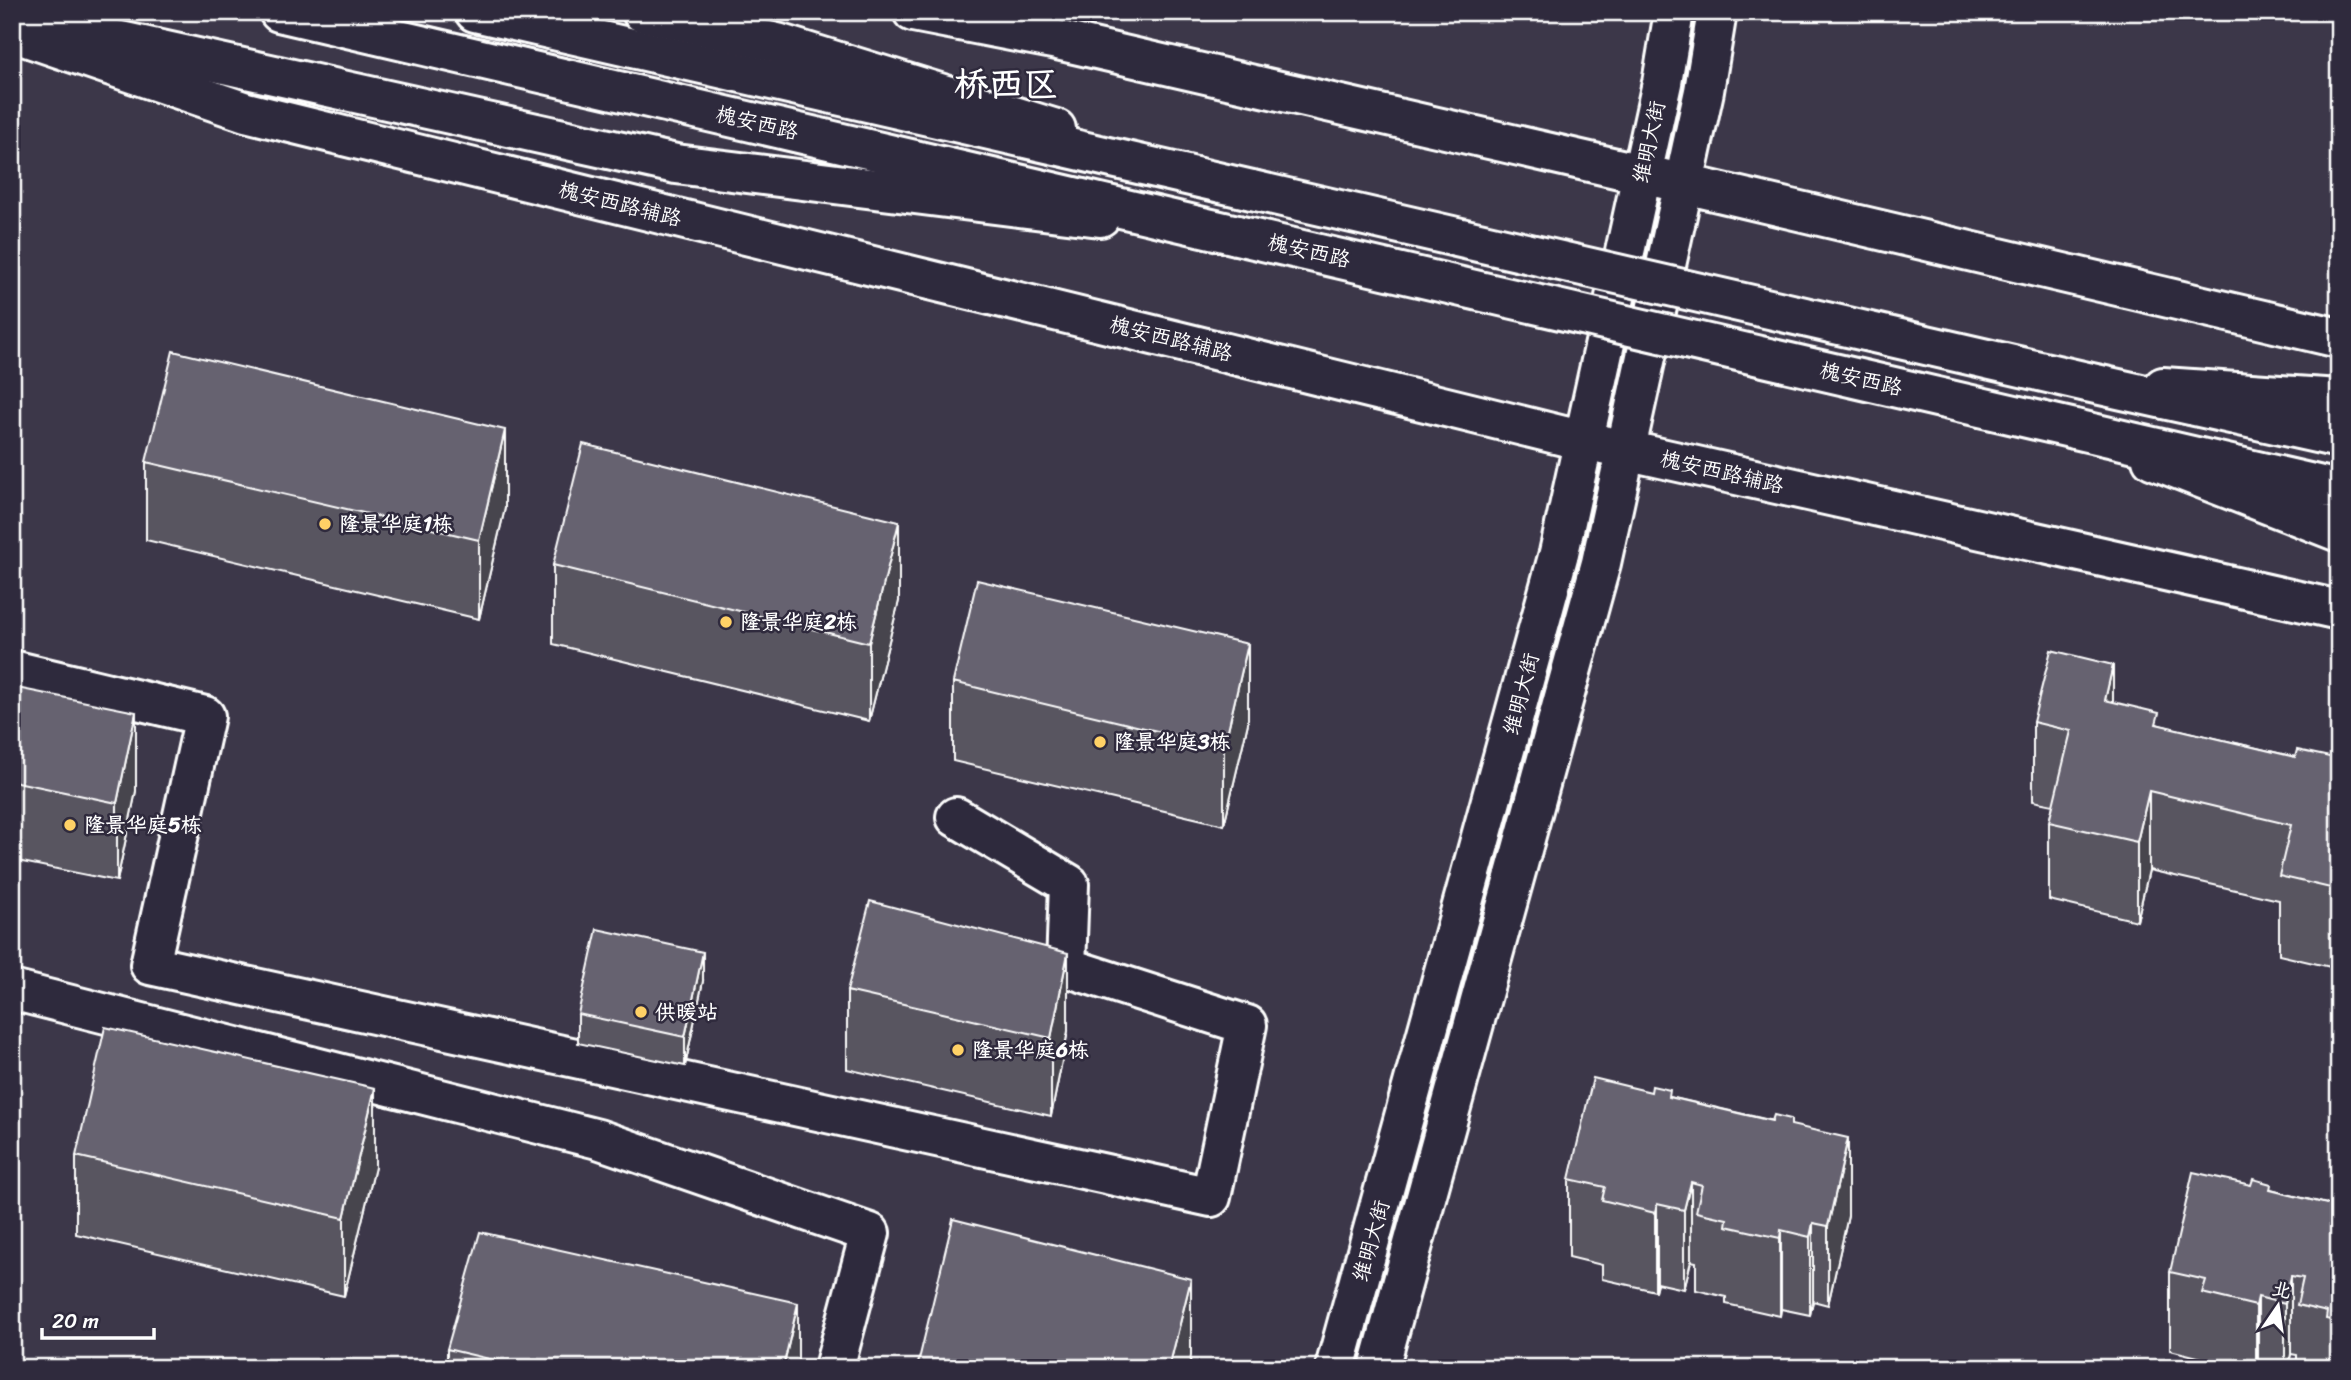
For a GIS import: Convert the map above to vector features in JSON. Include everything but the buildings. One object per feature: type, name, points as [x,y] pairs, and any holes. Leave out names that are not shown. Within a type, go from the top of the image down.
[{"type":"main road","name":"槐安西路","points":[[279,12],[2339,490]]},
{"type":"main road","points":[[475,12],[2339,438]]},
{"type":"main road","points":[[642,12],[777,43],[1252,190]]},
{"type":"main road","points":[[914,12],[1053,39],[1684,183],[2339,338]]},
{"type":"main road","name":"维明大街","points":[[1335,1368],[1556,566],[1662,83],[1674,12]]},
{"type":"main road","name":"维明大街","points":[[1379,1368],[1601,564],[1704,91],[1717,12]]},
{"type":"main road","points":[[12,17],[676,164],[1237,235]]},
{"type":"main road","name":"槐安西路辅路","points":[[12,32],[246,112],[1584,441],[2339,610]]},
{"type":"main road","points":[[2088,382],[2339,400]]},
{"type":"main road","points":[[2075,429],[2339,532]]},
{"type":"main road","points":[[12,670],[205,716],[149,965],[1210,1197],[1247,1025],[1066,967],[1069,884],[956,817]]},
{"type":"main road","points":[[12,990],[598,1139],[870,1233],[834,1368]]},
{"type":"place","name":"隆景华庭1栋","points":[[325,524]]},
{"type":"place","name":"隆景华庭2栋","points":[[726,622]]},
{"type":"place","name":"隆景华庭3栋","points":[[1100,742]]},
{"type":"place","name":"隆景华庭5栋","points":[[70,825]]},
{"type":"place","name":"供暖站","points":[[641,1012]]},
{"type":"place","name":"隆景华庭6栋","points":[[958,1050]]},
{"type":"district","name":"桥西区","points":[[1006,84]]}]
